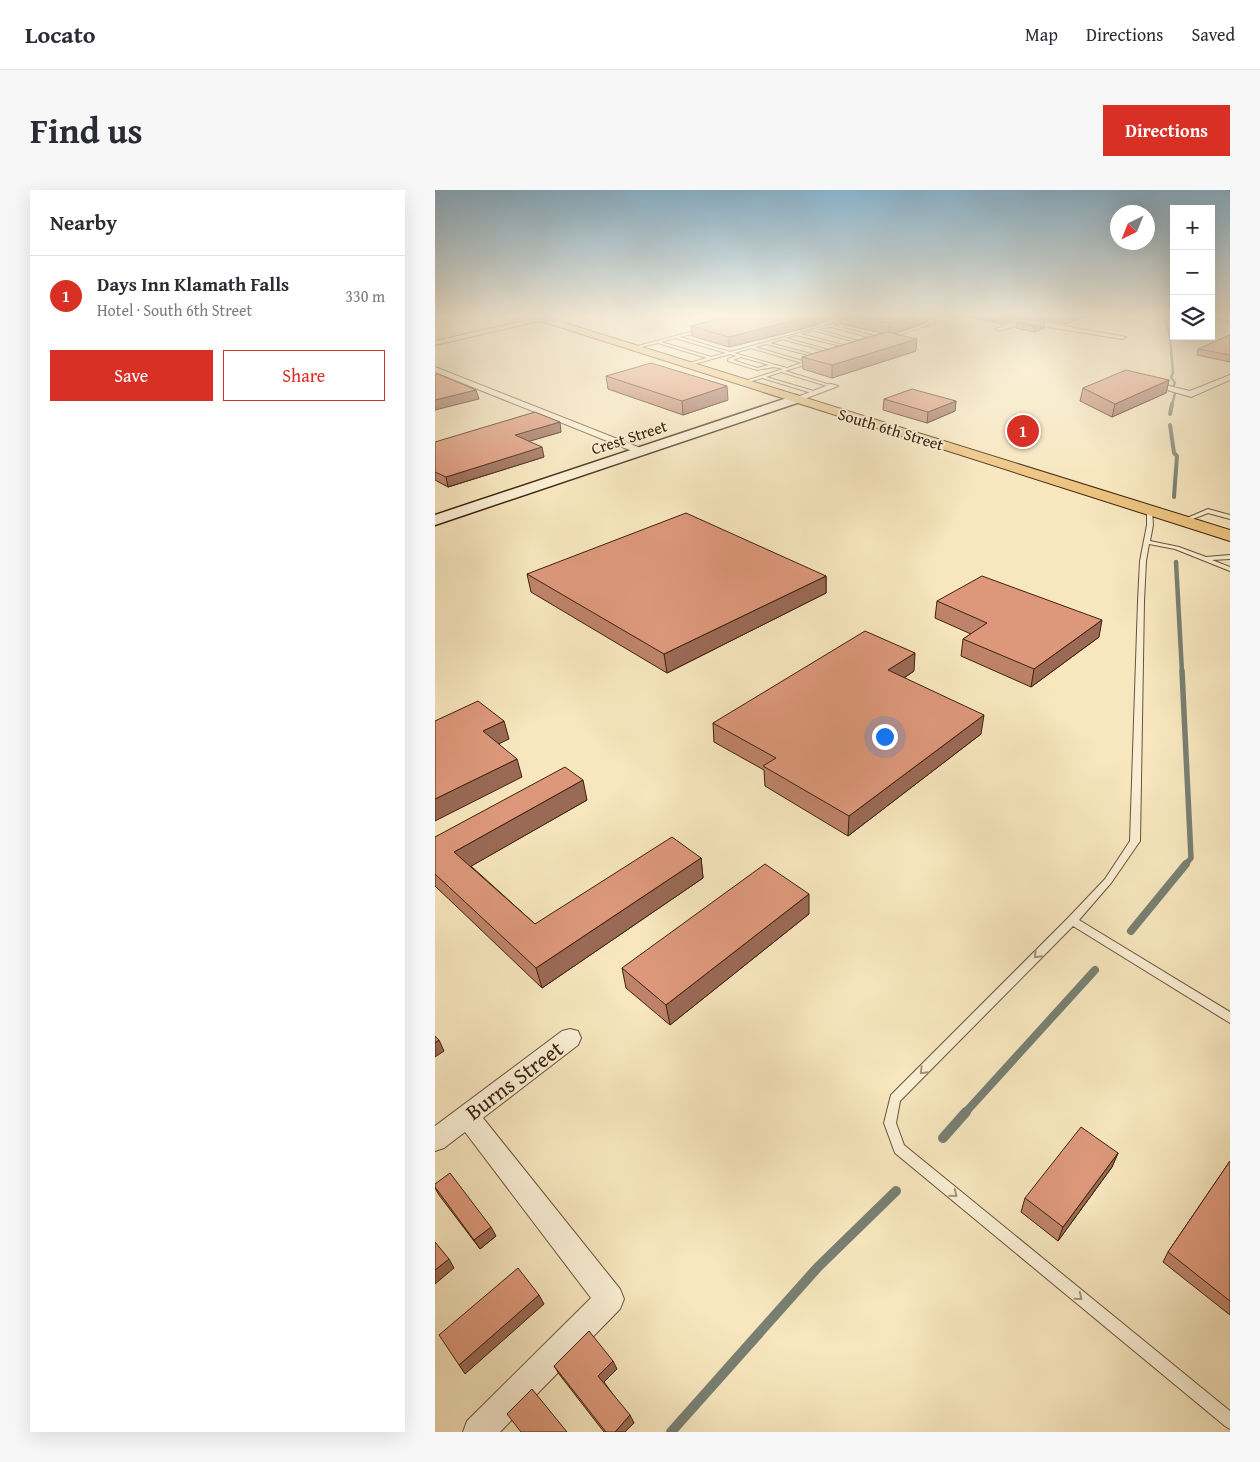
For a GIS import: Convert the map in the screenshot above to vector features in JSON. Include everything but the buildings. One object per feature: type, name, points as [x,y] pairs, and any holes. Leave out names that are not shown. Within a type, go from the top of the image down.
[{"type":"main road","name":"South 6th Street","points":[[709,372],[1230,536]]},
{"type":"street","points":[[442,372],[641,451]]},
{"type":"street","points":[[1130,379],[1191,394],[1230,377]]},
{"type":"street","name":"Crest Street","points":[[435,520],[834,387]]},
{"type":"street","name":"Burns Street","points":[[435,1140],[570,1038]]},
{"type":"street","points":[[467,1116],[610,1299],[478,1432]]},
{"type":"lane","points":[[743,383],[777,372]]},
{"type":"lane","points":[[783,372],[834,387]]},
{"type":"lane","points":[[762,377],[815,393]]},
{"type":"lane","points":[[1149,510],[1148,542],[1143,561],[1142,577],[1135,840],[1107,881],[1072,921],[895,1099],[890,1123],[899,1149],[1230,1421]]},
{"type":"lane","points":[[1183,521],[1207,510],[1230,517]]},
{"type":"lane","points":[[1148,542],[1206,558],[1230,561]]},
{"type":"lane","points":[[1206,558],[1230,557]]},
{"type":"lane","points":[[1206,558],[1230,569]]},
{"type":"lane","points":[[1072,921],[1230,1018]]},
{"type":"waterway","points":[[1173,372],[1171,377],[1175,383],[1173,387]]},
{"type":"waterway","points":[[1172,405],[1175,393]]},
{"type":"waterway","points":[[1170,414],[1172,404]]},
{"type":"waterway","points":[[1170,425],[1174,453],[1177,456],[1174,497]]},
{"type":"waterway","points":[[1176,562],[1182,672]]},
{"type":"waterway","points":[[1182,671],[1191,858],[1185,865]]},
{"type":"waterway","points":[[1131,931],[1186,864]]},
{"type":"waterway","points":[[965,1113],[1095,970]]},
{"type":"waterway","points":[[943,1138],[966,1112]]},
{"type":"waterway","points":[[671,1432],[818,1267],[896,1191]]},
{"type":"place","name":"Days Inn Klamath Falls","points":[[1023,431]]}]
